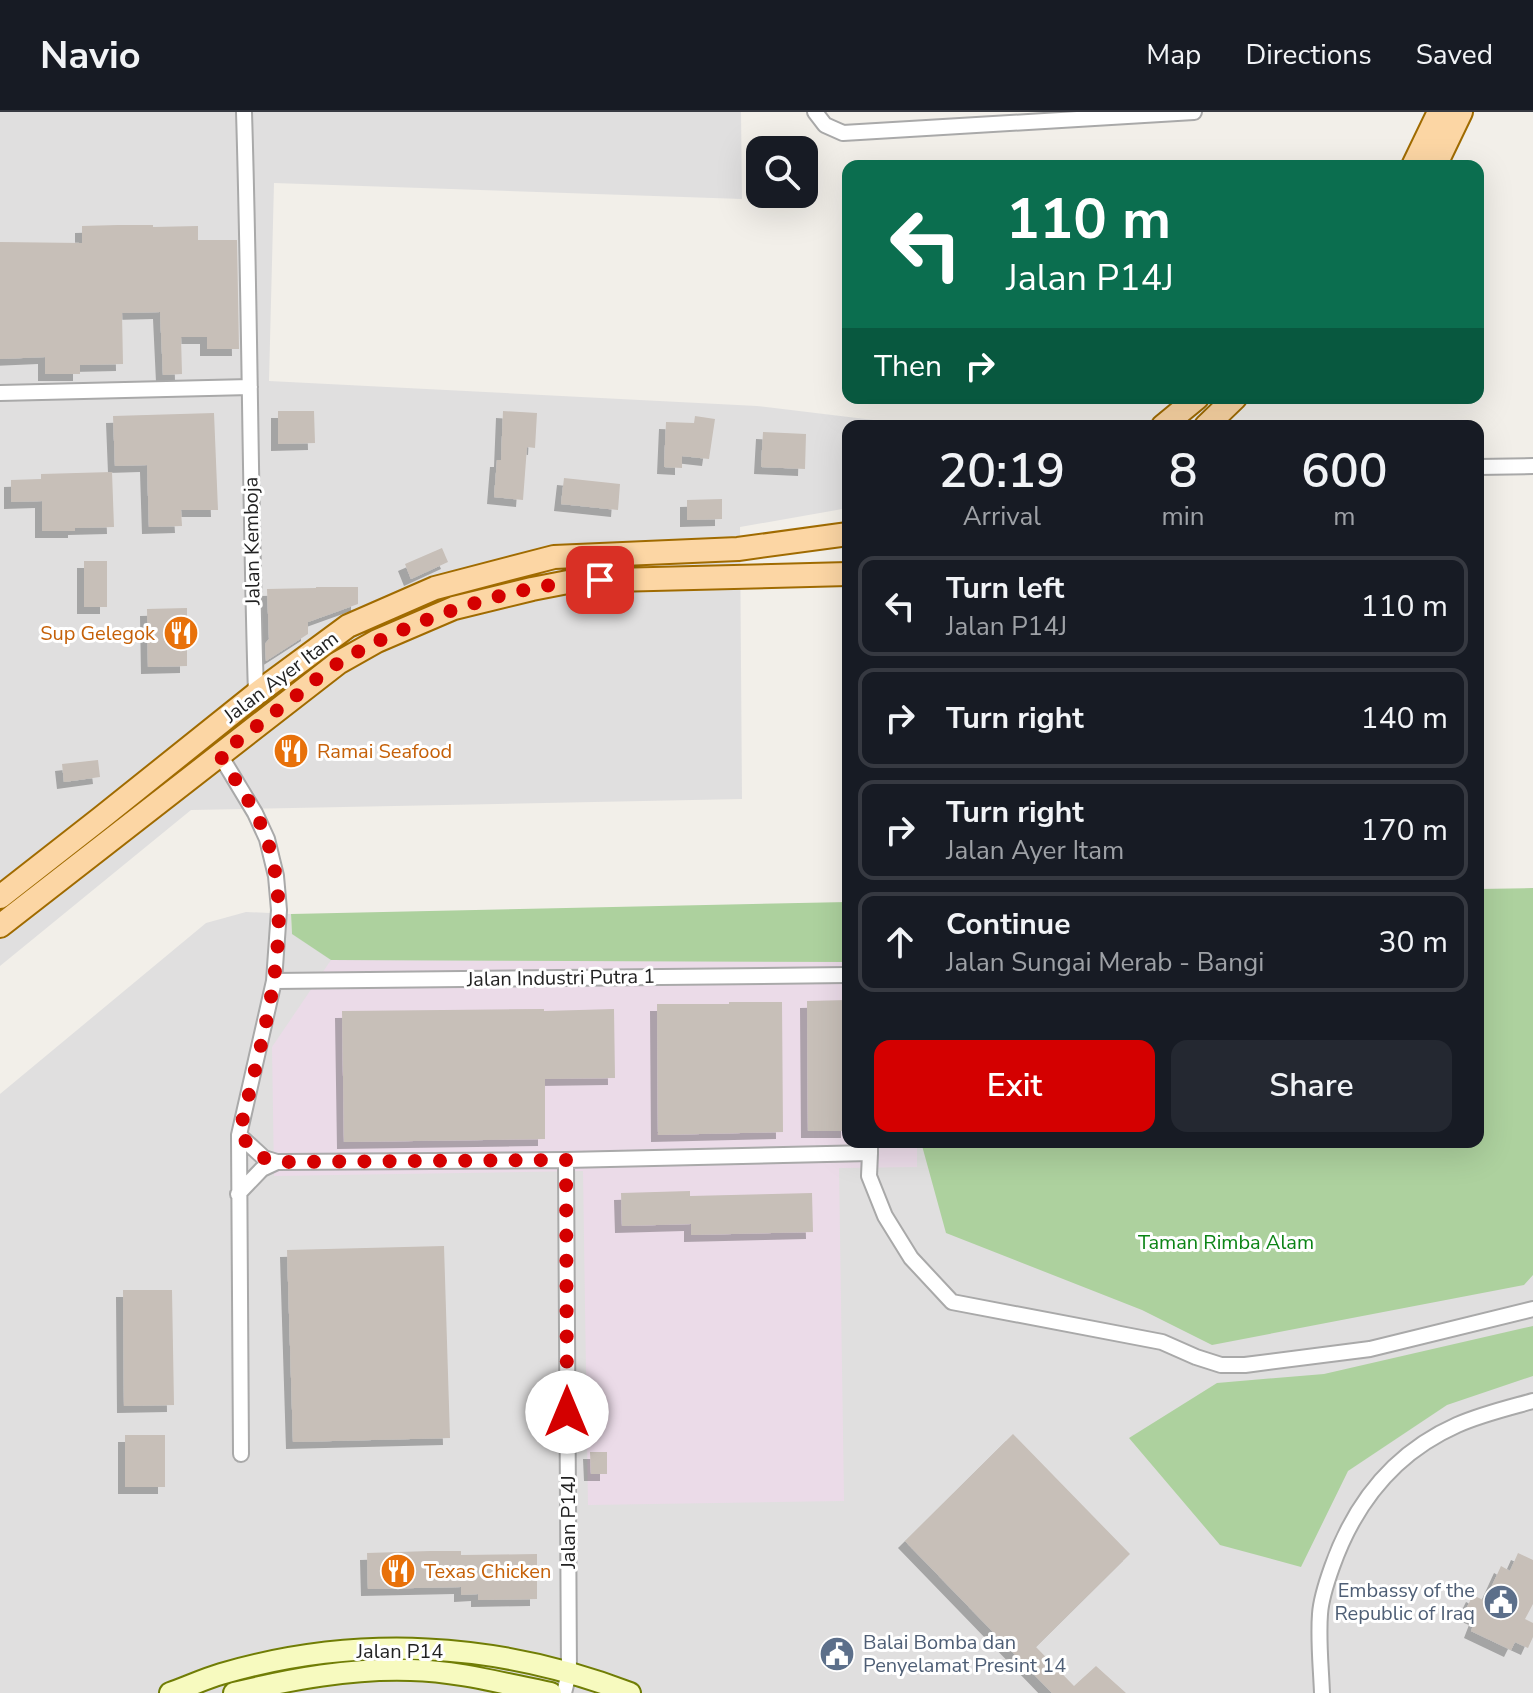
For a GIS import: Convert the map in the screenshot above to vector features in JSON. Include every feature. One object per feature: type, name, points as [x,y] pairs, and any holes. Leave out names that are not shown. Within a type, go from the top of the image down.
[{"type":"main road","points":[[1416,160],[1439,112]]},
{"type":"main road","points":[[1438,160],[1461,112]]},
{"type":"main road","points":[[1170,420],[1190,404]]},
{"type":"main road","points":[[1215,420],[1229,404]]},
{"type":"main road","name":"Jalan Ayer Itam","points":[[0,897],[256,694],[348,626],[435,588],[554,557],[738,549],[842,535]]},
{"type":"main road","name":"Jalan Ayer Itam","points":[[0,926],[338,663],[377,641],[454,608],[573,581],[842,574]]},
{"type":"main road","name":"Jalan P14","points":[[170,1693],[220,1674],[283,1659],[357,1649],[417,1648],[531,1663],[566,1683],[630,1693]]},
{"type":"main road","name":"Jalan P14","points":[[234,1693],[286,1680],[359,1671],[413,1670],[458,1675],[551,1693]]},
{"type":"street","name":"Jalan Kemboja","points":[[244,112],[256,694]]},
{"type":"street","points":[[815,112],[825,125],[843,133],[1194,112]]},
{"type":"street","points":[[0,393],[250,387]]},
{"type":"street","points":[[1484,467],[1533,466]]},
{"type":"street","points":[[220,755],[267,839],[276,876],[279,910],[274,981],[239,1135],[241,1454]]},
{"type":"street","name":"Jalan Industri Putra 1","points":[[274,981],[842,975]]},
{"type":"street","points":[[239,1135],[264,1158],[277,1162],[566,1160],[870,1148],[869,1176],[885,1216],[911,1258],[952,1302],[1162,1342],[1221,1365],[1245,1365],[1370,1349],[1533,1309]]},
{"type":"street","name":"Jalan P14J","points":[[566,1160],[566,1683]]},
{"type":"street","points":[[238,1194],[262,1169],[277,1162]]},
{"type":"street","points":[[1322,1693],[1320,1611],[1339,1547],[1356,1512],[1378,1481],[1428,1440],[1456,1425],[1533,1401]]},
{"type":"shaded area","points":[[0,112],[741,112],[742,199],[274,183],[269,381],[757,406],[873,420],[842,420],[842,509],[740,527],[742,799],[191,810],[0,966]]},
{"type":"shaded area","points":[[1533,889],[1533,1693],[0,1693],[0,1094],[206,923],[246,912],[291,914],[292,934],[842,962],[842,1148],[1484,1148],[1484,1114]]},
{"type":"shaded area","points":[[331,960],[842,962],[842,1148],[917,1148],[917,1167],[839,1168],[844,1501],[588,1505],[583,1171],[274,1176],[272,1047]]},
{"type":"green space","name":"Taman Rimba Alam","points":[[1533,888],[1533,1275],[1524,1285],[1212,1345],[1142,1310],[946,1233],[923,1148],[1484,1148],[1484,889]]},
{"type":"green space","points":[[842,902],[842,962],[331,960],[292,934],[291,914]]},
{"type":"green space","points":[[1533,1326],[1533,1376],[1447,1405],[1348,1471],[1301,1567],[1220,1545],[1129,1438],[1217,1383],[1324,1374]]},
{"type":"building","points":[[82,226],[198,226],[198,240],[237,240],[239,349],[207,349],[207,337],[181,337],[182,374],[163,375],[160,312],[122,313],[123,364],[80,365],[80,374],[45,374],[45,357],[0,359],[0,242],[82,243]]},
{"type":"building","points":[[278,411],[314,411],[315,443],[278,444]]},
{"type":"building","points":[[503,411],[537,413],[535,448],[527,447],[523,500],[494,497],[497,460],[501,460]]},
{"type":"building","points":[[214,413],[218,510],[181,510],[182,526],[149,527],[147,465],[115,466],[113,416]]},
{"type":"building","points":[[695,416],[715,419],[709,459],[682,456],[682,468],[664,467],[666,422],[694,423]]},
{"type":"building","points":[[763,432],[806,434],[805,469],[761,467]]},
{"type":"building","points":[[112,472],[114,527],[42,531],[42,501],[11,502],[11,480],[41,479],[41,474]]},
{"type":"building","points":[[564,478],[620,484],[618,510],[561,504]]},
{"type":"building","points":[[722,499],[722,519],[687,520],[687,500]]},
{"type":"building","points":[[442,548],[448,562],[411,579],[405,564]]},
{"type":"building","points":[[84,561],[107,561],[107,607],[84,607]]},
{"type":"building","points":[[358,587],[358,604],[308,622],[308,634],[266,661],[265,644],[269,639],[267,589]]},
{"type":"building","points":[[187,608],[187,666],[148,667],[147,609]]},
{"type":"building","points":[[98,760],[100,777],[64,782],[62,764]]},
{"type":"building","points":[[842,1000],[842,1131],[808,1131],[807,1001]]},
{"type":"building","points":[[782,1002],[783,1132],[658,1135],[657,1004]]},
{"type":"building","points":[[614,1009],[615,1078],[545,1079],[545,1139],[344,1142],[342,1011]]},
{"type":"building","points":[[690,1191],[690,1196],[812,1193],[813,1232],[691,1235],[691,1224],[622,1226],[621,1193]]},
{"type":"building","points":[[444,1246],[450,1438],[293,1442],[287,1250]]},
{"type":"building","points":[[123,1290],[172,1290],[174,1405],[124,1406]]},
{"type":"building","points":[[1013,1434],[1130,1554],[1036,1647],[1074,1686],[1096,1666],[1126,1693],[1052,1693],[905,1541]]},
{"type":"building","points":[[125,1435],[165,1435],[165,1487],[125,1487]]},
{"type":"building","points":[[590,1452],[607,1452],[607,1474],[591,1474]]},
{"type":"building","points":[[461,1551],[461,1555],[537,1554],[537,1599],[478,1600],[478,1594],[461,1595],[461,1587],[368,1589],[367,1553]]},
{"type":"building","name":"Embassy of the Republic of Iraq","points":[[1518,1553],[1533,1560],[1533,1604],[1525,1619],[1533,1623],[1533,1637],[1528,1648],[1515,1642],[1511,1650],[1471,1631],[1476,1618],[1464,1613],[1473,1595],[1485,1601],[1501,1566],[1510,1571]]},
{"type":"place","name":"Sup Gelegok","points":[[181,633]]},
{"type":"place","name":"Ramai Seafood","points":[[291,751]]},
{"type":"place","name":"Texas Chicken","points":[[398,1571]]},
{"type":"place","name":"Embassy of the Republic of Iraq","points":[[1501,1602]]},
{"type":"place","name":"Balai Bomba dan Penyelamat Presint 14","points":[[837,1654]]},
{"type":"route","points":[[567,1412],[566,1160],[277,1162],[264,1158],[239,1135],[274,981],[279,910],[276,876],[267,839],[220,755],[338,663],[377,641],[454,608],[573,581],[600,580]]}]
